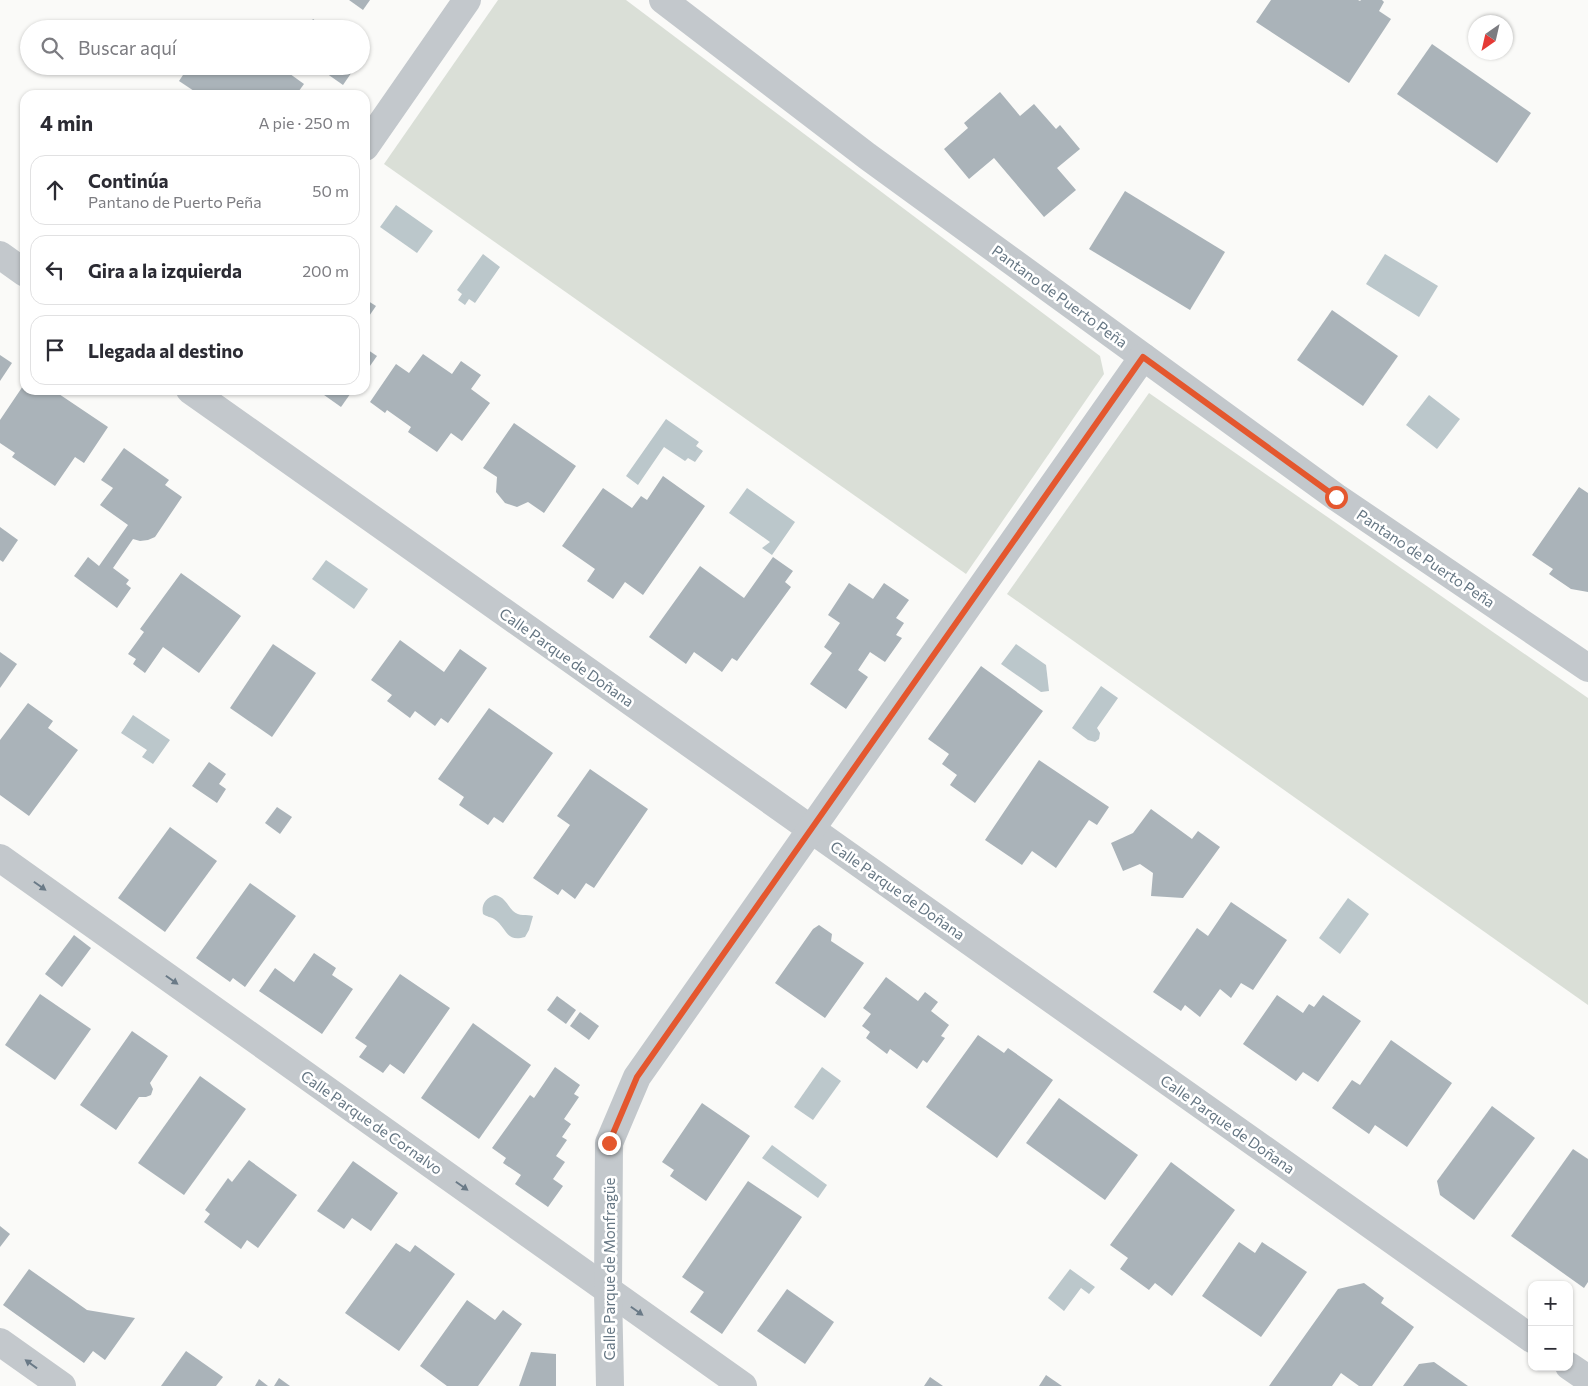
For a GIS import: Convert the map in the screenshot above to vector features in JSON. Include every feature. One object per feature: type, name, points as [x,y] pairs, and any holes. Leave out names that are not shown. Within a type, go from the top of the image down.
[{"type":"street","points":[[370,139],[467,0]]},
{"type":"street","name":"Pantano de Puerto Peña","points":[[663,0],[867,156],[1336,497],[1588,668]]},
{"type":"street","points":[[0,256],[20,270]]},
{"type":"street","name":"Calle Parque de Monfragüe","points":[[610,1386],[608,1290],[609,1143],[637,1077],[1143,357]]},
{"type":"street","name":"Calle Parque de Doñana","points":[[199,395],[1528,1336]]},
{"type":"street","name":"Calle Parque de Cornalvo","points":[[0,858],[743,1386]]},
{"type":"street","points":[[0,1342],[62,1386]]},
{"type":"street","points":[[1573,1369],[1588,1379]]},
{"type":"shaded area","points":[[498,0],[626,0],[1100,356],[1104,374],[966,574],[384,164]]},
{"type":"shaded area","points":[[396,205],[433,231],[417,253],[380,227]]},
{"type":"shaded area","points":[[483,254],[500,267],[475,303],[469,299],[465,305],[458,300],[462,294],[457,290]]},
{"type":"shaded area","points":[[1385,254],[1438,286],[1419,317],[1366,284]]},
{"type":"shaded area","points":[[1149,393],[1588,698],[1588,1005],[1007,594]]},
{"type":"shaded area","points":[[1429,395],[1460,419],[1437,449],[1406,425]]},
{"type":"shaded area","points":[[666,419],[699,442],[696,446],[703,451],[695,462],[688,458],[685,461],[664,447],[638,485],[626,476]]},
{"type":"shaded area","points":[[747,488],[795,522],[772,555],[762,548],[770,542],[729,513]]},
{"type":"shaded area","points":[[326,560],[368,589],[354,609],[312,579]]},
{"type":"shaded area","points":[[1016,644],[1046,665],[1049,691],[1041,692],[1001,664]]},
{"type":"shaded area","points":[[1101,686],[1118,698],[1097,728],[1100,733],[1099,739],[1095,742],[1088,740],[1072,728]]},
{"type":"shaded area","points":[[133,715],[170,740],[153,764],[142,757],[147,750],[121,733]]},
{"type":"shaded area","points":[[495,895],[504,899],[515,913],[533,916],[525,937],[514,938],[510,936],[498,922],[483,914],[485,902]]},
{"type":"shaded area","points":[[1348,898],[1369,914],[1340,954],[1319,938]]},
{"type":"shaded area","points":[[822,1067],[841,1081],[813,1120],[794,1107]]},
{"type":"shaded area","points":[[772,1145],[827,1185],[818,1198],[762,1158]]},
{"type":"shaded area","points":[[1070,1269],[1095,1287],[1089,1294],[1081,1288],[1064,1311],[1048,1298]]},
{"type":"building","points":[[349,0],[370,0],[363,10]]},
{"type":"building","points":[[1271,0],[1382,0],[1384,2],[1379,11],[1391,19],[1349,83],[1256,22]]},
{"type":"building","points":[[1432,44],[1531,113],[1497,163],[1397,94]]},
{"type":"building","points":[[183,75],[292,75],[304,84],[300,90],[192,90],[179,81]]},
{"type":"building","points":[[329,75],[350,75],[343,85]]},
{"type":"building","points":[[1000,92],[1020,116],[1034,104],[1056,129],[1060,125],[1080,149],[1057,168],[1076,190],[1044,217],[994,158],[969,179],[944,149],[968,128],[964,123]]},
{"type":"building","points":[[1125,191],[1225,252],[1190,310],[1089,249]]},
{"type":"building","points":[[370,302],[376,306],[370,315]]},
{"type":"building","points":[[1332,310],[1398,356],[1363,406],[1297,360]]},
{"type":"building","points":[[370,351],[377,356],[370,366]]},
{"type":"building","points":[[423,354],[452,374],[461,361],[481,375],[471,389],[490,403],[462,441],[451,433],[437,452],[408,432],[411,427],[387,410],[385,413],[370,402],[396,364],[409,373]]},
{"type":"building","points":[[0,355],[12,363],[0,381]]},
{"type":"building","points":[[20,390],[20,395],[60,395],[108,427],[84,463],[75,457],[55,486],[12,457],[15,453],[0,443],[0,420]]},
{"type":"building","points":[[324,395],[349,395],[341,407]]},
{"type":"building","points":[[514,423],[576,466],[544,513],[528,502],[517,507],[505,503],[496,492],[497,477],[483,468]]},
{"type":"building","points":[[124,448],[169,480],[165,485],[182,497],[155,537],[140,541],[133,539],[113,568],[129,580],[126,584],[131,588],[117,608],[74,576],[88,557],[99,566],[128,525],[100,505],[113,488],[101,480]]},
{"type":"building","points":[[663,476],[705,506],[643,595],[625,582],[613,599],[587,581],[595,569],[562,546],[603,488],[632,508],[641,496],[647,500]]},
{"type":"building","points":[[1579,487],[1588,493],[1588,592],[1571,589],[1549,574],[1553,569],[1532,555]]},
{"type":"building","points":[[0,527],[18,540],[3,562],[0,560]]},
{"type":"building","points":[[773,557],[793,571],[785,582],[791,587],[737,661],[732,658],[722,672],[694,652],[686,664],[649,637],[700,566],[744,598]]},
{"type":"building","points":[[181,573],[241,616],[199,673],[163,647],[145,673],[133,664],[136,659],[128,654],[144,632],[140,629]]},
{"type":"building","points":[[849,583],[873,599],[884,583],[909,600],[896,618],[904,623],[896,635],[902,638],[885,662],[870,652],[858,670],[868,677],[846,709],[810,684],[832,653],[824,647],[840,623],[828,615]]},
{"type":"building","points":[[400,640],[444,672],[460,649],[487,668],[448,723],[441,718],[435,726],[415,711],[410,718],[387,701],[392,695],[371,680]]},
{"type":"building","points":[[273,644],[316,673],[272,737],[230,708]]},
{"type":"building","points":[[0,652],[17,664],[0,688]]},
{"type":"building","points":[[981,666],[1043,711],[975,803],[950,785],[957,775],[942,764],[949,754],[928,739]]},
{"type":"building","points":[[28,703],[53,721],[48,728],[78,750],[29,816],[0,795],[0,740]]},
{"type":"building","points":[[489,708],[553,753],[503,823],[494,817],[488,825],[459,805],[464,797],[438,779]]},
{"type":"building","points":[[1039,760],[1109,807],[1097,825],[1089,820],[1056,868],[1032,851],[1022,865],[985,840]]},
{"type":"building","points":[[209,762],[226,774],[219,784],[226,789],[217,803],[192,786]]},
{"type":"building","points":[[590,769],[648,809],[594,888],[586,883],[575,899],[562,889],[558,895],[533,878],[570,825],[557,816]]},
{"type":"building","points":[[277,807],[292,817],[280,834],[265,823]]},
{"type":"building","points":[[1151,809],[1192,839],[1198,831],[1220,847],[1183,898],[1151,896],[1153,873],[1140,864],[1123,871],[1111,843],[1133,833]]},
{"type":"building","points":[[170,827],[217,861],[165,932],[118,898]]},
{"type":"building","points":[[250,883],[296,916],[245,987],[233,978],[230,982],[196,958]]},
{"type":"building","points":[[1231,902],[1287,940],[1253,990],[1241,983],[1231,998],[1220,989],[1200,1017],[1185,1005],[1181,1011],[1153,992],[1197,928],[1208,936]]},
{"type":"building","points":[[819,925],[832,934],[831,941],[864,963],[825,1018],[775,983],[813,929]]},
{"type":"building","points":[[74,935],[91,948],[62,987],[45,974]]},
{"type":"building","points":[[314,953],[336,968],[332,975],[353,989],[322,1034],[259,991],[275,968],[294,982]]},
{"type":"building","points":[[400,974],[450,1008],[404,1074],[390,1064],[383,1073],[359,1057],[367,1046],[355,1038]]},
{"type":"building","points":[[886,977],[918,1001],[925,992],[938,1002],[931,1011],[949,1025],[941,1036],[945,1038],[927,1063],[923,1060],[917,1069],[890,1049],[887,1054],[866,1038],[870,1032],[862,1026],[871,1014],[863,1008]]},
{"type":"building","points":[[40,994],[91,1029],[55,1080],[5,1045]]},
{"type":"building","points":[[1277,995],[1303,1013],[1309,1004],[1314,1007],[1323,995],[1361,1021],[1318,1082],[1303,1072],[1296,1081],[1243,1044]]},
{"type":"building","points":[[557,996],[576,1010],[566,1024],[547,1010]]},
{"type":"building","points":[[580,1012],[599,1026],[589,1040],[570,1026]]},
{"type":"building","points":[[473,1023],[531,1065],[479,1139],[421,1098]]},
{"type":"building","points":[[132,1031],[168,1056],[150,1083],[153,1089],[151,1095],[139,1097],[116,1130],[80,1105]]},
{"type":"building","points":[[978,1035],[1004,1053],[1008,1048],[1053,1080],[997,1158],[926,1107]]},
{"type":"building","points":[[1391,1040],[1452,1083],[1407,1147],[1375,1125],[1369,1134],[1332,1108],[1352,1080],[1360,1085]]},
{"type":"building","points":[[555,1067],[580,1085],[574,1094],[579,1097],[564,1119],[571,1124],[562,1137],[567,1140],[556,1156],[565,1162],[553,1179],[563,1186],[548,1207],[515,1184],[521,1175],[503,1163],[506,1158],[492,1148],[530,1095],[534,1098]]},
{"type":"building","points":[[200,1076],[246,1109],[184,1195],[138,1163]]},
{"type":"building","points":[[1059,1098],[1138,1155],[1105,1200],[1026,1143]]},
{"type":"building","points":[[702,1103],[750,1136],[706,1201],[670,1176],[674,1170],[662,1162]]},
{"type":"building","points":[[1492,1106],[1535,1138],[1474,1220],[1440,1195],[1437,1181]]},
{"type":"building","points":[[1573,1149],[1588,1159],[1588,1282],[1584,1288],[1511,1236]]},
{"type":"building","points":[[249,1160],[297,1195],[258,1248],[247,1240],[241,1249],[204,1222],[210,1214],[205,1210],[228,1178],[232,1182]]},
{"type":"building","points":[[353,1161],[398,1193],[371,1231],[352,1218],[344,1229],[317,1211]]},
{"type":"building","points":[[1171,1162],[1235,1210],[1172,1296],[1155,1283],[1149,1290],[1120,1269],[1128,1258],[1110,1245]]},
{"type":"building","points":[[748,1181],[802,1217],[722,1334],[690,1312],[704,1292],[682,1277]]},
{"type":"building","points":[[0,1226],[10,1234],[0,1247]]},
{"type":"building","points":[[1239,1242],[1255,1253],[1262,1242],[1307,1272],[1261,1337],[1202,1296]]},
{"type":"building","points":[[396,1243],[410,1252],[415,1245],[455,1274],[399,1351],[345,1313]]},
{"type":"building","points":[[29,1269],[87,1310],[135,1318],[105,1360],[93,1351],[84,1363],[3,1305]]},
{"type":"building","points":[[1364,1283],[1384,1298],[1381,1303],[1414,1327],[1372,1386],[1359,1386],[1341,1373],[1332,1386],[1269,1386],[1338,1289]]},
{"type":"building","points":[[787,1289],[834,1322],[805,1364],[757,1331]]},
{"type":"building","points":[[467,1300],[495,1320],[503,1310],[522,1324],[478,1386],[447,1386],[420,1366]]},
{"type":"building","points":[[186,1351],[223,1377],[216,1386],[161,1386]]},
{"type":"building","points":[[531,1352],[556,1354],[556,1386],[519,1386]]},
{"type":"building","points":[[1434,1362],[1468,1386],[1403,1386],[1419,1364]]},
{"type":"building","points":[[1046,1375],[1062,1386],[1039,1386]]},
{"type":"building","points":[[930,1377],[943,1386],[924,1386]]},
{"type":"building","points":[[279,1378],[290,1386],[274,1386]]},
{"type":"building","points":[[259,1379],[268,1386],[255,1386]]},
{"type":"route","points":[[609,1143],[637,1077],[1143,357],[1336,497]]}]
